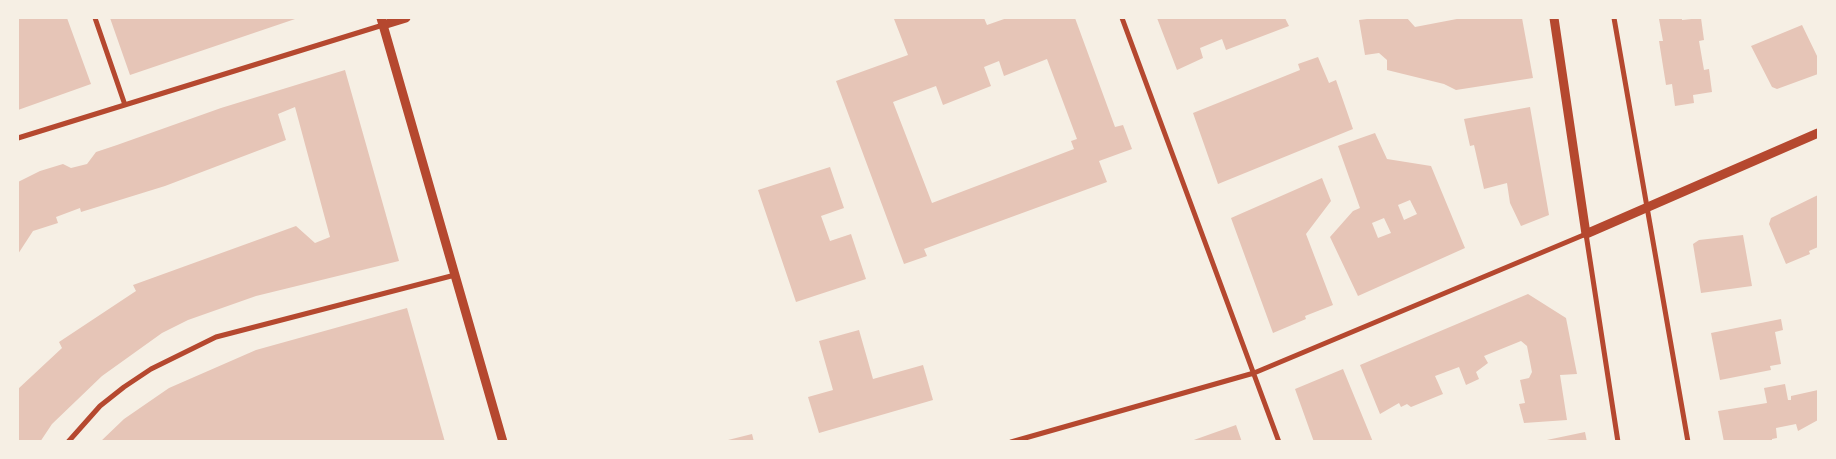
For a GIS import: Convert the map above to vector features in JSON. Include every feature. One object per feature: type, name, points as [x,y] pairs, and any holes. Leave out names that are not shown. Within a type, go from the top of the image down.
[{"type":"street","points":[[94,18],[125,105]]},
{"type":"street","points":[[18,138],[382,22],[406,18]]},
{"type":"street","points":[[1122,18],[1279,442]]},
{"type":"street","points":[[1554,18],[1618,442]]},
{"type":"street","points":[[1614,18],[1688,442]]},
{"type":"street","points":[[382,22],[503,442]]},
{"type":"street","points":[[1011,442],[1254,373],[1648,208],[1818,133]]},
{"type":"street","points":[[68,442],[100,406],[124,387],[151,369],[216,337],[455,275]]},
{"type":"building","points":[[18,18],[67,18],[91,84],[18,110]]},
{"type":"building","points":[[110,18],[298,18],[130,75]]},
{"type":"building","points":[[984,18],[987,25],[1007,18],[1075,18],[1115,127],[1123,125],[1132,149],[1099,161],[1107,182],[924,249],[927,256],[904,264],[836,81],[908,55],[894,19]],"holes":[[[1047,59],[1077,139],[1071,141],[1074,149],[932,203],[893,102],[936,86],[943,105],[991,86],[984,67],[999,61],[1004,76]]]},
{"type":"building","points":[[1157,18],[1285,18],[1289,26],[1226,50],[1222,39],[1200,48],[1203,58],[1177,70]]},
{"type":"building","points":[[1407,18],[1415,27],[1462,18],[1522,18],[1533,78],[1456,90],[1444,84],[1387,70],[1387,60],[1379,53],[1365,55],[1359,20]]},
{"type":"building","points":[[1682,18],[1682,20],[1701,18],[1704,40],[1699,41],[1704,70],[1709,69],[1712,92],[1693,95],[1694,103],[1675,106],[1672,84],[1666,85],[1659,41],[1663,41],[1659,19]]},
{"type":"building","points":[[1802,25],[1818,58],[1818,74],[1777,89],[1772,87],[1751,46]]},
{"type":"building","points":[[1318,57],[1329,83],[1336,80],[1353,129],[1218,184],[1193,113],[1300,70],[1298,64]]},
{"type":"building","points":[[345,70],[399,261],[256,296],[188,320],[162,333],[102,376],[52,424],[40,442],[18,442],[18,389],[62,348],[59,342],[136,291],[133,285],[296,226],[315,243],[330,237],[295,107],[278,114],[286,140],[165,186],[81,212],[80,208],[56,217],[58,223],[33,231],[18,254],[18,182],[40,171],[63,164],[71,168],[87,164],[96,152],[221,108]]},
{"type":"building","points":[[1530,107],[1549,215],[1521,226],[1510,203],[1507,183],[1484,189],[1474,145],[1470,146],[1464,119]]},
{"type":"building","points":[[1375,133],[1387,159],[1431,166],[1465,248],[1358,296],[1330,237],[1353,211],[1360,208],[1338,146]],"holes":[[[1410,200],[1417,214],[1404,220],[1398,205]],[[1384,218],[1391,233],[1378,238],[1372,223]]]},
{"type":"building","points":[[830,167],[844,208],[821,216],[830,241],[851,234],[866,279],[796,302],[758,190]]},
{"type":"building","points":[[1322,178],[1331,201],[1306,234],[1333,305],[1305,316],[1306,319],[1273,333],[1231,218]]},
{"type":"building","points":[[1818,195],[1818,247],[1809,251],[1810,254],[1786,264],[1769,224],[1771,218]]},
{"type":"building","points":[[1743,235],[1752,286],[1701,293],[1693,244],[1699,240]]},
{"type":"building","points":[[1528,294],[1566,318],[1577,374],[1560,375],[1567,420],[1524,423],[1519,404],[1525,403],[1520,380],[1529,378],[1532,372],[1527,346],[1521,341],[1484,356],[1488,363],[1476,372],[1479,379],[1466,385],[1459,367],[1435,376],[1443,394],[1411,407],[1407,404],[1401,407],[1399,403],[1380,414],[1360,365]]},
{"type":"building","points":[[407,308],[445,442],[100,442],[124,419],[169,388],[256,350]]},
{"type":"building","points":[[1781,319],[1783,330],[1775,332],[1781,364],[1770,366],[1771,370],[1720,380],[1711,333]]},
{"type":"building","points":[[859,330],[873,379],[923,365],[933,400],[819,433],[808,397],[833,390],[819,341]]},
{"type":"building","points":[[1343,369],[1373,442],[1314,442],[1295,389]]},
{"type":"building","points":[[1785,384],[1788,400],[1791,400],[1791,396],[1818,390],[1818,420],[1798,431],[1796,424],[1776,428],[1777,438],[1772,439],[1772,442],[1724,442],[1718,411],[1767,403],[1764,388]]},
{"type":"building","points":[[1236,425],[1242,442],[1191,442],[1191,441]]},
{"type":"building","points":[[1585,432],[1587,442],[1542,442],[1542,441]]},
{"type":"building","points":[[752,434],[754,442],[724,442],[724,441]]}]
